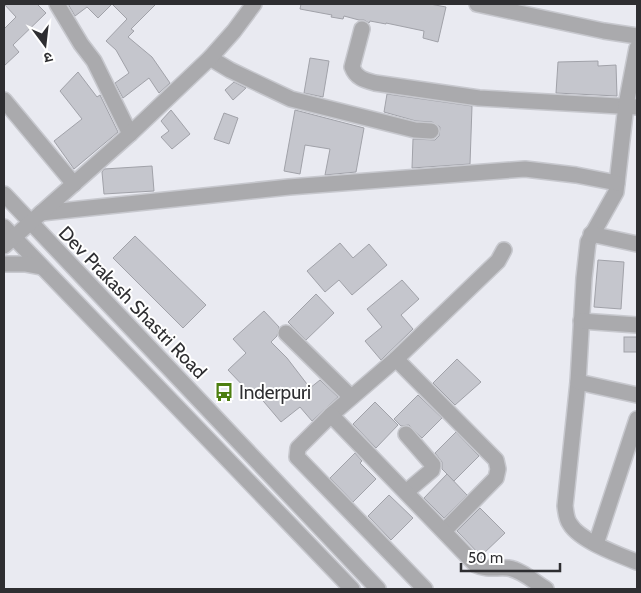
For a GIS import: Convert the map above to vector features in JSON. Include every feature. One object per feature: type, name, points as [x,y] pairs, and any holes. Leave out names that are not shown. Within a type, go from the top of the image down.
[{"type":"street","points":[[57,4],[81,44],[94,61],[130,134]]},
{"type":"street","points":[[254,4],[234,31],[210,58],[130,134],[35,218],[7,237],[41,267],[352,589]]},
{"type":"street","points":[[477,4],[604,31],[637,36]]},
{"type":"street","points":[[362,29],[352,67],[354,73],[360,78],[375,83],[479,98],[632,106]]},
{"type":"street","points":[[637,48],[632,106],[617,183],[612,200],[588,242],[578,382],[564,506],[570,524],[576,531],[596,544],[637,562]]},
{"type":"street","points":[[210,58],[230,70],[291,99],[415,130],[431,131]]},
{"type":"street","points":[[4,100],[74,184]]},
{"type":"street","points":[[35,218],[289,187],[525,169],[576,175],[617,183]]},
{"type":"street","name":"Dev Prakash Shastri Road","points":[[4,194],[35,218],[378,589]]},
{"type":"street","points":[[591,234],[637,244]]},
{"type":"street","points":[[425,589],[297,457],[296,452],[331,415],[396,358],[498,261],[504,250]]},
{"type":"street","points":[[4,264],[25,264],[41,267]]},
{"type":"street","points":[[581,321],[637,325]]},
{"type":"street","points":[[286,333],[351,397]]},
{"type":"street","points":[[396,358],[496,460],[498,473],[496,478],[444,531]]},
{"type":"street","points":[[578,382],[637,395]]},
{"type":"street","points":[[331,415],[476,565],[509,568],[524,574],[546,589]]},
{"type":"street","points":[[596,544],[637,419]]},
{"type":"street","points":[[406,434],[433,465],[432,470],[406,492]]},
{"type":"building","points":[[4,4],[37,4],[46,13],[13,45],[19,52],[4,66],[4,29],[16,17]]},
{"type":"building","points":[[68,4],[112,4],[98,18],[87,7],[75,16]]},
{"type":"building","points":[[112,4],[156,4],[131,29],[134,31],[128,37],[152,57],[170,83],[159,93],[149,78],[123,98],[115,83],[129,73],[116,50],[106,41],[127,19]]},
{"type":"building","points":[[301,4],[430,4],[446,7],[438,42],[423,38],[424,31],[386,23],[370,21],[369,23],[364,20],[344,16],[343,19],[331,17],[332,15],[300,9]]},
{"type":"building","points":[[310,58],[329,61],[323,97],[304,93]]},
{"type":"building","points":[[598,61],[598,66],[616,65],[617,96],[556,93],[558,62]]},
{"type":"building","points":[[78,72],[97,97],[100,95],[118,132],[74,169],[54,141],[82,119],[60,91]]},
{"type":"building","points":[[234,82],[246,88],[233,100],[225,90]]},
{"type":"building","points":[[387,94],[472,106],[470,164],[412,168],[413,139],[435,140],[439,136],[440,127],[432,122],[416,121],[384,112]]},
{"type":"building","points":[[171,110],[190,134],[172,149],[161,137],[169,131],[161,121]]},
{"type":"building","points":[[295,110],[364,128],[356,172],[325,175],[330,149],[305,145],[300,174],[284,171]]},
{"type":"building","points":[[224,113],[238,118],[229,144],[214,139]]},
{"type":"building","points":[[152,166],[154,191],[104,194],[102,172],[104,169]]},
{"type":"building","points":[[135,236],[206,305],[183,328],[113,258]]},
{"type":"building","points":[[340,243],[353,258],[369,244],[387,265],[352,295],[339,280],[325,292],[307,271]]},
{"type":"building","points":[[598,260],[624,262],[621,309],[594,307]]},
{"type":"building","points":[[402,280],[419,299],[401,315],[413,329],[381,360],[365,341],[382,327],[367,309]]},
{"type":"building","points":[[316,294],[334,313],[306,340],[288,322]]},
{"type":"building","points":[[264,311],[279,327],[277,336],[271,342],[287,358],[310,388],[320,380],[338,397],[312,421],[300,407],[281,422],[253,389],[250,393],[228,370],[246,353],[233,339]]},
{"type":"building","points":[[624,337],[637,337],[637,352],[624,352]]},
{"type":"building","points":[[457,359],[481,382],[455,405],[433,383]]},
{"type":"building","points":[[418,395],[442,418],[422,438],[409,425],[401,426],[394,419]]},
{"type":"building","points":[[375,402],[398,425],[376,448],[353,424]]},
{"type":"building","points":[[456,432],[479,456],[454,481],[442,469],[442,462],[435,453]]},
{"type":"building","points":[[355,453],[362,461],[360,463],[376,479],[353,502],[330,478]]},
{"type":"building","points":[[447,474],[467,495],[444,518],[424,498]]},
{"type":"building","points":[[389,495],[413,518],[391,540],[368,516]]},
{"type":"building","points":[[480,508],[505,533],[482,557],[457,531]]},
{"type":"place","name":"Inderpuri","points":[[224,392]]}]
